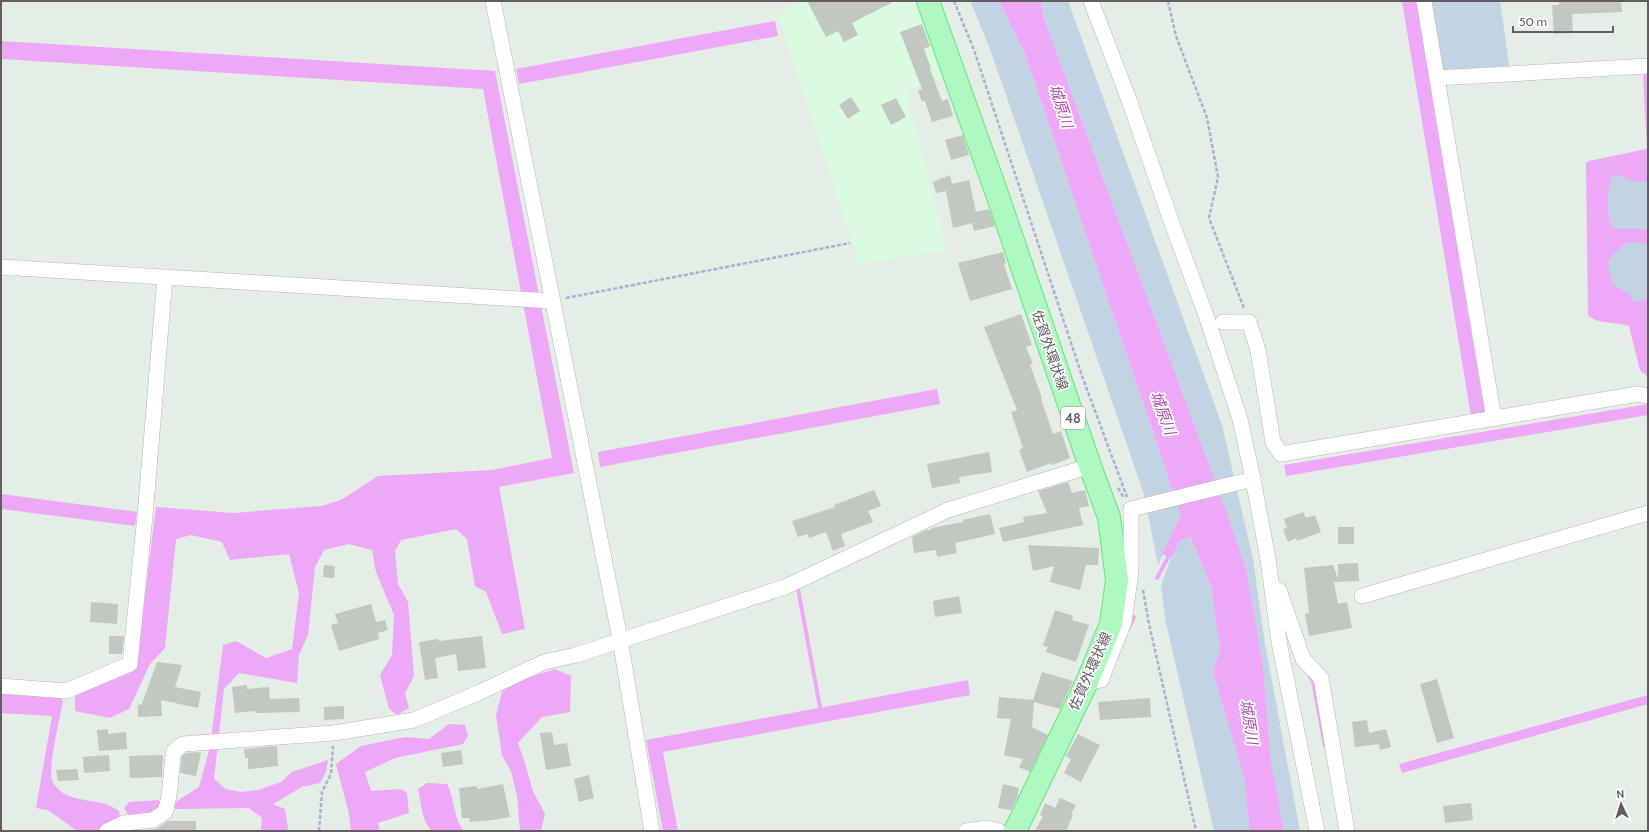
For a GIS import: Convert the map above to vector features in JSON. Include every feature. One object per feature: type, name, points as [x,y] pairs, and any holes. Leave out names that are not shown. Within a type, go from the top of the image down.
[{"type":"main road","name":"佐賀外環状線","points":[[928,1],[996,191],[1108,517],[1117,580],[1111,624],[1087,682],[1015,831]]},
{"type":"street","points":[[493,1],[620,639],[652,831]]},
{"type":"street","points":[[1091,1],[1128,97],[1208,321],[1240,419],[1268,559],[1279,642],[1317,831]]},
{"type":"street","points":[[1099,1],[1102,30]]},
{"type":"street","points":[[1424,1],[1494,419]]},
{"type":"street","points":[[1437,78],[1648,66]]},
{"type":"street","points":[[1,267],[516,300],[552,301]]},
{"type":"street","points":[[1,686],[66,691],[130,664],[165,278]]},
{"type":"street","points":[[1223,322],[1249,322],[1258,350],[1273,442],[1281,454],[1638,394],[1648,396]]},
{"type":"street","points":[[107,831],[124,823],[153,820],[165,812],[169,801],[170,771],[174,751],[183,744],[206,741],[223,742],[334,733],[414,720],[478,694],[544,662],[576,655],[620,639],[785,586],[948,510],[1090,466]]},
{"type":"street","points":[[1087,682],[1101,680],[1124,622],[1131,571],[1131,509],[1253,479]]},
{"type":"street","points":[[1362,596],[1648,513]]},
{"type":"street","points":[[1268,559],[1302,659],[1321,678],[1347,831]]},
{"type":"street","points":[[966,831],[987,828],[999,831]]},
{"type":"path","points":[[954,1],[974,50],[1082,376],[1131,509]]},
{"type":"path","points":[[1168,1],[1176,36],[1207,118],[1218,177],[1209,218],[1249,322]]},
{"type":"path","points":[[552,301],[850,243]]},
{"type":"path","points":[[1143,586],[1149,624],[1196,831]]},
{"type":"path","points":[[319,831],[322,792],[331,774],[334,733]]},
{"type":"shaded area","points":[[797,1],[917,1],[947,76],[906,92],[947,250],[859,264],[778,15]]},
{"type":"shaded area","points":[[970,1],[999,1],[1025,54],[1181,515],[1158,565],[1144,494],[989,46]]},
{"type":"shaded area","points":[[1041,1],[1068,1],[1222,425],[1253,559],[1265,644],[1300,831],[1284,831],[1271,761],[1263,665],[1246,569],[1224,505],[1043,16]]},
{"type":"shaded area","points":[[1431,1],[1500,1],[1510,71],[1444,72]]},
{"type":"shaded area","points":[[1648,158],[1648,324],[1596,308],[1598,173]]},
{"type":"shaded area","points":[[1190,536],[1211,586],[1220,649],[1213,672],[1244,778],[1250,831],[1214,831],[1166,623],[1161,586],[1171,558],[1180,541]]},
{"type":"water","name":"城原川","points":[[999,1],[1041,1],[1043,16],[1224,505],[1246,569],[1263,665],[1271,761],[1284,831],[1250,831],[1244,778],[1213,672],[1220,649],[1211,586],[1190,536],[1180,541],[1171,558],[1162,554],[1181,515],[1025,54]]},
{"type":"water","points":[[1402,1],[1416,1],[1485,414],[1471,416]]},
{"type":"water","points":[[775,21],[778,36],[519,84],[516,69]]},
{"type":"water","points":[[1,41],[495,71],[574,473],[499,487],[525,629],[502,634],[486,592],[475,586],[467,539],[456,529],[401,540],[395,551],[398,584],[408,602],[414,676],[405,693],[409,708],[397,715],[389,709],[380,675],[392,655],[394,615],[376,572],[372,550],[349,544],[324,550],[315,567],[308,635],[299,655],[297,683],[239,673],[224,689],[214,779],[226,789],[241,792],[258,790],[281,782],[292,772],[328,760],[326,772],[320,783],[302,787],[273,804],[285,809],[288,828],[287,831],[261,831],[262,818],[249,808],[175,809],[174,803],[199,787],[210,747],[223,645],[236,641],[266,658],[292,649],[299,593],[289,554],[230,560],[222,542],[191,535],[176,539],[165,648],[150,664],[129,709],[110,718],[75,711],[75,696],[136,667],[156,507],[233,513],[321,506],[341,500],[378,476],[492,470],[552,458],[483,89],[1,59]]},
{"type":"water","points":[[1645,74],[1648,75],[1648,183],[1634,182],[1619,175],[1613,175],[1609,189],[1608,208],[1609,218],[1614,229],[1648,229],[1648,245],[1629,242],[1621,247],[1608,262],[1612,282],[1619,289],[1630,294],[1632,300],[1636,302],[1648,298],[1648,377],[1640,370],[1629,326],[1596,320],[1588,315],[1586,166],[1586,163],[1589,161],[1646,149],[1643,76]]},
{"type":"water","points":[[937,389],[940,404],[600,467],[598,452]]},
{"type":"water","points":[[1648,404],[1648,415],[1286,476],[1284,465]]},
{"type":"water","points":[[1,494],[137,512],[135,526],[1,509]]},
{"type":"water","points":[[555,669],[571,676],[570,712],[542,717],[518,743],[533,791],[545,814],[541,831],[520,831],[517,796],[511,771],[502,755],[496,716],[502,691],[521,680]]},
{"type":"water","points":[[968,680],[970,695],[663,752],[678,831],[663,831],[646,740]]},
{"type":"water","points":[[1,693],[59,696],[63,701],[52,764],[51,773],[53,783],[59,790],[69,796],[113,807],[119,811],[120,820],[97,831],[77,831],[48,810],[36,808],[52,716],[1,713]]},
{"type":"water","points":[[1648,695],[1648,704],[1402,773],[1399,764]]},
{"type":"water","points":[[449,724],[465,725],[468,736],[463,744],[395,758],[365,772],[371,791],[401,789],[407,793],[409,813],[378,823],[380,831],[351,831],[349,814],[336,764],[361,746],[405,737],[429,739]]},
{"type":"water","points":[[427,783],[447,784],[460,826],[464,831],[432,831],[422,812],[418,789]]},
{"type":"water","points":[[158,800],[162,803],[155,814],[129,816],[124,808],[129,802]]},
{"type":"building","points":[[807,1],[895,1],[852,23],[858,35],[844,42],[838,31],[826,37]]},
{"type":"building","points":[[1559,1],[1621,1],[1622,12],[1572,14],[1573,33],[1554,34],[1552,5],[1559,5]]},
{"type":"building","points":[[922,24],[930,46],[924,49],[931,68],[930,69],[942,101],[948,99],[953,116],[932,122],[925,101],[922,102],[918,91],[922,89],[900,32]]},
{"type":"building","points":[[851,97],[860,111],[848,119],[839,105]]},
{"type":"building","points":[[896,98],[906,117],[891,125],[881,105]]},
{"type":"building","points":[[963,135],[969,155],[951,160],[945,140]]},
{"type":"building","points":[[950,175],[952,184],[969,180],[976,212],[989,209],[995,226],[974,231],[972,223],[953,228],[946,191],[936,193],[933,182]]},
{"type":"building","points":[[1003,252],[1006,263],[1004,264],[1012,289],[970,301],[958,263]]},
{"type":"building","points":[[1021,314],[1032,345],[1026,347],[1033,364],[1030,365],[1042,398],[1041,399],[1053,434],[1061,431],[1070,458],[1027,472],[1019,450],[1023,448],[1011,412],[1017,410],[984,327]]},
{"type":"building","points":[[989,452],[992,472],[959,477],[960,483],[932,488],[927,464]]},
{"type":"building","points":[[1068,482],[1072,493],[1085,490],[1089,506],[1079,508],[1083,525],[1003,542],[999,528],[1024,522],[1023,517],[1047,513],[1038,491]]},
{"type":"building","points":[[874,490],[881,506],[868,511],[873,522],[841,534],[845,546],[833,551],[826,532],[809,538],[808,534],[798,537],[792,521],[835,507],[834,505]]},
{"type":"building","points":[[1303,512],[1306,518],[1315,515],[1321,532],[1297,541],[1296,538],[1288,542],[1283,529],[1287,528],[1284,519]]},
{"type":"building","points":[[990,514],[995,534],[955,543],[957,553],[937,557],[936,550],[914,553],[912,537],[926,530],[931,530],[931,528],[963,522],[963,520]]},
{"type":"building","points":[[1338,527],[1354,527],[1354,544],[1338,544]]},
{"type":"building","points":[[1028,545],[1099,548],[1098,565],[1086,565],[1080,590],[1050,582],[1054,566],[1033,571]]},
{"type":"building","points":[[1358,563],[1359,581],[1334,582],[1338,604],[1347,602],[1352,628],[1309,636],[1305,614],[1309,613],[1304,568],[1333,565],[1338,579],[1338,564]]},
{"type":"building","points":[[324,565],[335,566],[334,578],[323,577]]},
{"type":"building","points":[[959,596],[962,613],[935,617],[933,601]]},
{"type":"building","points":[[91,602],[118,604],[117,624],[90,622]]},
{"type":"building","points":[[371,604],[376,622],[385,620],[388,630],[378,633],[379,639],[339,651],[331,625],[338,623],[335,614]]},
{"type":"building","points":[[1055,610],[1073,616],[1072,620],[1089,625],[1076,662],[1046,652],[1048,647],[1043,646]]},
{"type":"building","points":[[109,636],[124,636],[122,654],[109,654]]},
{"type":"building","points":[[482,636],[486,668],[458,671],[456,654],[435,658],[438,678],[425,680],[419,642]]},
{"type":"building","points":[[157,662],[182,665],[175,687],[201,692],[198,708],[161,700],[162,716],[138,717],[138,705],[142,704]]},
{"type":"building","points":[[1042,672],[1073,681],[1060,709],[1034,702],[1032,727],[1048,735],[1030,772],[1019,767],[1023,759],[1004,755],[1011,719],[997,718],[999,697],[1033,700]]},
{"type":"building","points":[[1437,679],[1454,738],[1437,743],[1420,684]]},
{"type":"building","points":[[247,685],[247,689],[269,687],[270,699],[299,698],[300,712],[255,713],[255,711],[235,713],[232,687]]},
{"type":"building","points":[[1150,698],[1151,717],[1100,720],[1098,702]]},
{"type":"building","points":[[344,706],[344,719],[324,720],[324,707]]},
{"type":"building","points":[[1367,720],[1369,733],[1386,729],[1391,747],[1380,750],[1379,744],[1355,747],[1352,722]]},
{"type":"building","points":[[108,729],[108,734],[126,732],[127,749],[99,751],[97,730]]},
{"type":"building","points":[[552,732],[554,745],[567,743],[571,766],[546,770],[540,733]]},
{"type":"building","points":[[1078,734],[1100,745],[1081,782],[1064,773],[1071,759],[1066,756]]},
{"type":"building","points":[[277,746],[278,766],[248,769],[248,758],[245,758],[244,749]]},
{"type":"building","points":[[461,750],[463,764],[443,767],[441,753]]},
{"type":"building","points":[[186,753],[201,753],[196,776],[180,773],[182,756]]},
{"type":"building","points":[[109,755],[110,771],[84,773],[83,757]]},
{"type":"building","points":[[163,755],[162,777],[130,778],[129,756]]},
{"type":"building","points":[[77,769],[79,780],[58,781],[56,770]]},
{"type":"building","points":[[589,775],[594,798],[579,802],[574,779]]},
{"type":"building","points":[[503,784],[510,817],[470,822],[469,818],[462,818],[459,788],[477,786],[477,789]]},
{"type":"building","points":[[1003,784],[1019,788],[1017,798],[1011,810],[998,808]]},
{"type":"building","points":[[1060,798],[1076,805],[1071,814],[1073,815],[1066,831],[1035,831],[1043,816],[1040,815],[1045,803],[1055,808]]},
{"type":"building","points":[[1471,803],[1473,820],[1445,823],[1443,806]]},
{"type":"building","points":[[168,821],[196,821],[196,831],[142,831],[158,828]]},
{"type":"waterway","points":[[1157,578],[1171,552]]},
{"type":"waterway","points":[[798,589],[820,707]]},
{"type":"waterway","points":[[1130,626],[1134,617]]},
{"type":"waterway","points":[[1309,675],[1313,681],[1325,746]]}]
